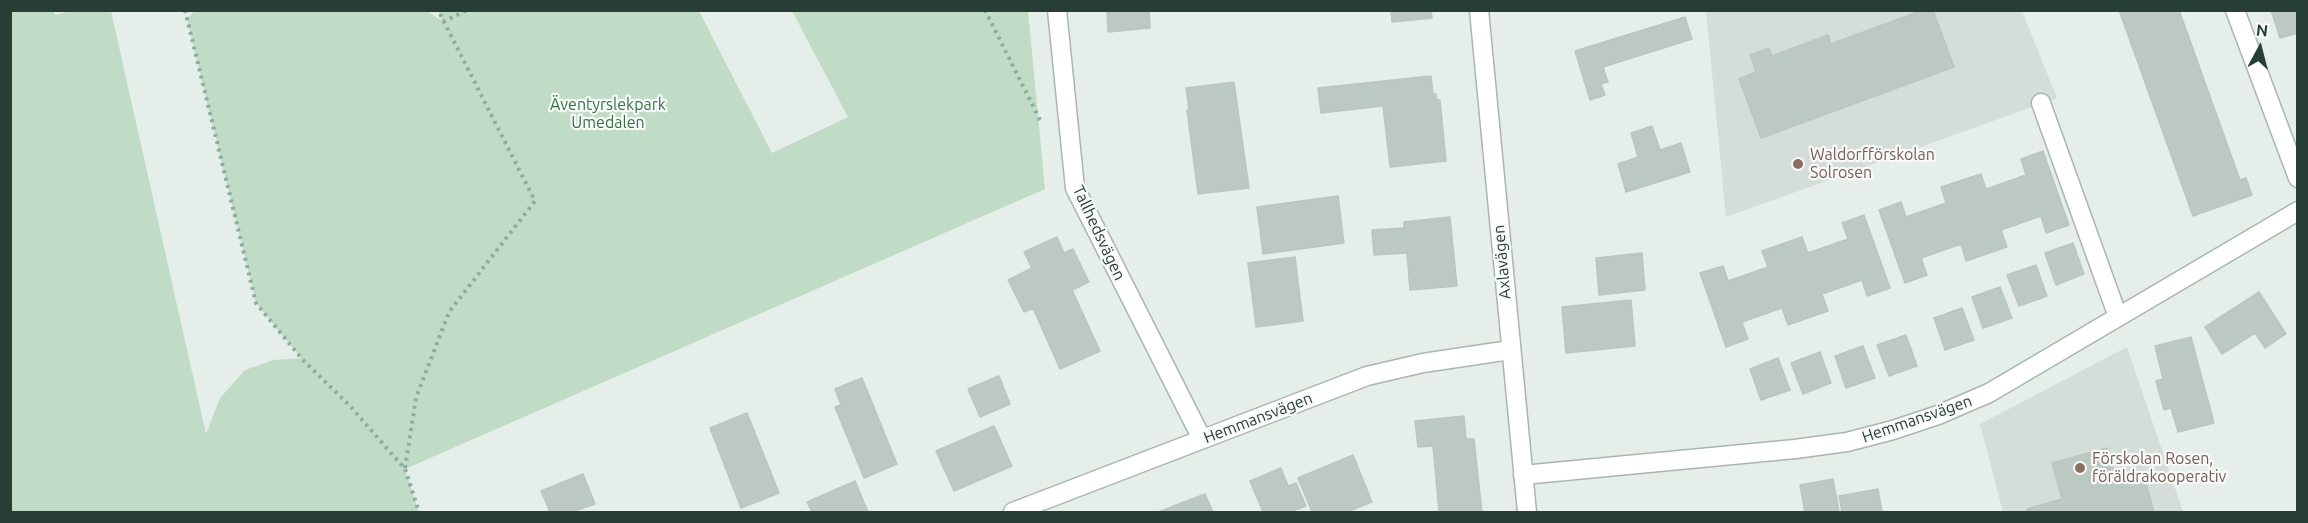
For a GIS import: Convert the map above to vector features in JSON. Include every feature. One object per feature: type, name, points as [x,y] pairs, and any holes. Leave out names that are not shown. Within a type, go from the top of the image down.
[{"type":"street","name":"Tallhedsvägen","points":[[1057,10],[1075,188],[1202,439]]},
{"type":"street","name":"Axlavägen","points":[[1479,10],[1527,513]]},
{"type":"street","points":[[2235,10],[2298,178]]},
{"type":"street","points":[[2041,103],[2118,317]]},
{"type":"street","name":"Hemmansvägen","points":[[1523,475],[1847,442],[1938,415],[1989,393],[2298,211]]},
{"type":"street","name":"Hemmansvägen","points":[[1013,513],[1393,368],[1510,350]]},
{"type":"path","points":[[185,10],[256,303],[302,359],[350,406],[405,469],[419,513]]},
{"type":"path","points":[[405,469],[416,398],[449,312],[535,201],[438,10]]},
{"type":"path","points":[[443,22],[467,10]]},
{"type":"path","points":[[985,10],[1043,126]]},
{"type":"shaded area","name":"Waldorfförskolan Solrosen","points":[[1706,11],[2022,11],[2057,98],[1726,217]]},
{"type":"shaded area","name":"Förskolan Rosen, föräldrakooperativ","points":[[2127,347],[2183,512],[2003,512],[1980,424]]},
{"type":"green space","name":"Äventyrslekpark Umedalen","points":[[195,10],[427,11],[442,21],[438,11],[699,11],[772,153],[848,117],[792,11],[1028,11],[1045,189],[405,469],[419,512],[11,512],[11,11],[54,11],[55,15],[71,11],[111,11],[206,434],[220,398],[245,370],[273,360],[301,358],[256,303],[187,20]]},
{"type":"building","points":[[1107,10],[1149,10],[1150,28],[1108,32]]},
{"type":"building","points":[[1391,10],[1431,10],[1432,18],[1392,22]]},
{"type":"building","points":[[1923,10],[1933,10],[1954,67],[1761,138],[1739,79],[1756,72],[1750,55],[1769,48],[1772,56],[1828,35],[1831,44]]},
{"type":"building","points":[[2119,10],[2179,10],[2240,180],[2246,178],[2252,195],[2193,216]]},
{"type":"building","points":[[2271,10],[2298,10],[2298,33],[2280,38]]},
{"type":"building","points":[[1685,17],[1692,39],[1603,67],[1608,82],[1601,84],[1605,95],[1590,100],[1575,51]]},
{"type":"building","points":[[1431,76],[1433,94],[1436,94],[1437,100],[1440,100],[1446,161],[1390,167],[1383,106],[1321,113],[1318,88]]},
{"type":"building","points":[[1234,82],[1249,188],[1198,194],[1186,88]]},
{"type":"building","points":[[1652,126],[1660,150],[1681,143],[1690,172],[1626,192],[1618,164],[1638,157],[1631,133]]},
{"type":"building","points":[[2043,151],[2069,225],[2046,233],[2041,216],[2001,230],[2007,247],[1966,261],[1961,244],[1921,258],[1927,275],[1905,283],[1879,210],[1901,202],[1906,217],[1946,203],[1941,187],[1981,174],[1986,189],[2026,175],[2021,159]]},
{"type":"building","points":[[1338,196],[1344,243],[1263,254],[1257,207]]},
{"type":"building","points":[[1864,215],[1890,288],[1867,296],[1862,280],[1822,294],[1828,311],[1788,325],[1782,308],[1742,322],[1748,339],[1726,347],[1700,273],[1723,266],[1728,281],[1768,267],[1762,251],[1802,237],[1808,253],[1848,239],[1842,223]]},
{"type":"building","points":[[1450,217],[1457,286],[1410,290],[1407,253],[1374,255],[1372,230],[1404,228],[1404,222]]},
{"type":"building","points":[[1057,237],[1064,253],[1073,249],[1089,282],[1072,290],[1100,351],[1060,369],[1033,308],[1024,312],[1008,280],[1032,268],[1024,252]]},
{"type":"building","points":[[2073,243],[2084,274],[2056,285],[2045,253]]},
{"type":"building","points":[[1642,253],[1645,290],[1599,295],[1596,258]]},
{"type":"building","points":[[1295,257],[1303,321],[1256,327],[1248,263]]},
{"type":"building","points":[[2036,265],[2047,296],[2019,306],[2007,275]]},
{"type":"building","points":[[2000,287],[2012,318],[1983,328],[1972,297]]},
{"type":"building","points":[[2259,292],[2286,334],[2265,348],[2255,333],[2222,354],[2205,327]]},
{"type":"building","points":[[1631,300],[1635,346],[1566,353],[1562,307]]},
{"type":"building","points":[[1962,308],[1974,340],[1945,350],[1934,318]]},
{"type":"building","points":[[1906,335],[1917,366],[1889,376],[1877,345]]},
{"type":"building","points":[[2191,337],[2214,423],[2178,432],[2171,408],[2164,410],[2156,381],[2163,379],[2155,346]]},
{"type":"building","points":[[1863,346],[1875,378],[1846,388],[1835,356]]},
{"type":"building","points":[[1820,352],[1831,383],[1803,394],[1791,363]]},
{"type":"building","points":[[1778,358],[1790,390],[1761,400],[1750,369]]},
{"type":"building","points":[[999,376],[1010,404],[980,417],[968,389]]},
{"type":"building","points":[[862,378],[897,464],[864,478],[835,407],[841,405],[835,389]]},
{"type":"building","points":[[747,413],[779,493],[741,508],[710,428]]},
{"type":"building","points":[[1464,416],[1466,439],[1474,439],[1482,512],[1439,512],[1433,446],[1418,447],[1415,421]]},
{"type":"building","points":[[994,426],[1012,466],[954,491],[936,451]]},
{"type":"building","points":[[2107,448],[2117,483],[2144,476],[2154,512],[2028,512],[2027,509],[2062,499],[2052,463]]},
{"type":"building","points":[[1353,455],[1372,502],[1347,512],[1312,512],[1298,478]]},
{"type":"building","points":[[1281,468],[1288,486],[1296,483],[1306,506],[1289,512],[1263,512],[1250,481]]},
{"type":"building","points":[[583,474],[595,504],[572,512],[550,512],[541,491]]},
{"type":"building","points":[[1833,479],[1839,512],[1805,512],[1800,485]]},
{"type":"building","points":[[855,481],[868,512],[812,512],[807,502]]},
{"type":"building","points":[[1878,489],[1882,512],[1842,512],[1839,496]]},
{"type":"building","points":[[1205,494],[1213,512],[1158,512]]},
{"type":"place","name":"Waldorfförskolan Solrosen","points":[[1798,164]]},
{"type":"place","name":"Förskolan Rosen, föräldrakooperativ","points":[[2080,468]]}]
